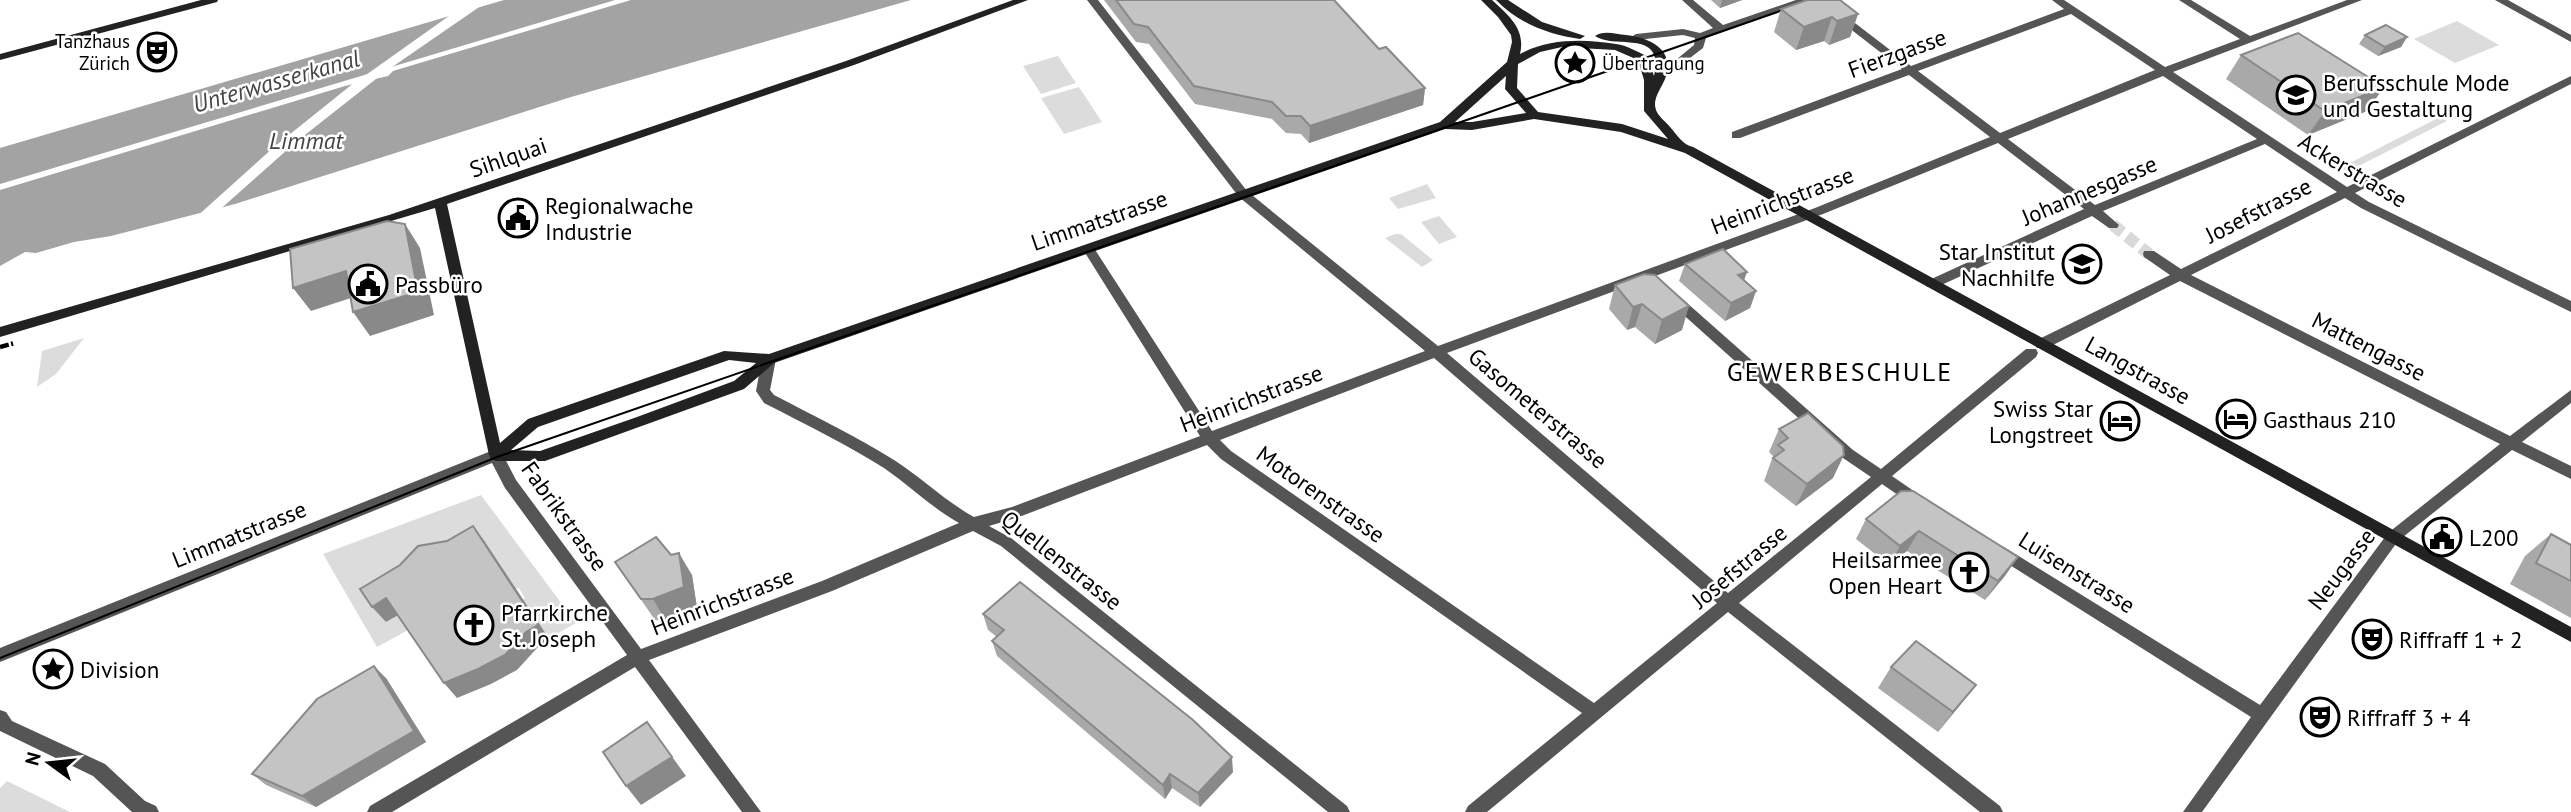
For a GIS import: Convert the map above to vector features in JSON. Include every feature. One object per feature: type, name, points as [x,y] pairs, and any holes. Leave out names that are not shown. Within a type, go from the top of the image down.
[{"type":"street","points":[[0,57],[213,0]]},
{"type":"street","name":"Sihlquai","points":[[0,332],[440,202],[836,68],[1023,0]]},
{"type":"street","name":"Gasometerstrasse","points":[[1093,0],[1243,194],[1494,400],[1762,632],[1994,812]]},
{"type":"street","points":[[1486,0],[1514,27],[1518,40],[1511,89],[1519,102],[1534,115]]},
{"type":"street","points":[[1501,0],[1532,23],[1565,34],[1636,37],[1683,32],[1702,36],[1805,0]]},
{"type":"street","points":[[1687,0],[1721,29]]},
{"type":"street","points":[[1818,0],[2113,225]]},
{"type":"street","name":"Ackerstrasse","points":[[2057,0],[2345,192],[2412,229],[2571,307]]},
{"type":"street","points":[[2184,0],[2249,40]]},
{"type":"street","name":"Heinrichstrasse","points":[[376,812],[638,657],[827,586],[976,523],[1014,513],[1436,352],[1808,215],[2164,71],[2357,0]]},
{"type":"street","points":[[2500,0],[2571,39]]},
{"type":"street","name":"Fierzgasse","points":[[1736,135],[2072,10]]},
{"type":"street","points":[[1651,95],[1664,75],[1699,46],[1702,36]]},
{"type":"street","points":[[1636,37],[1649,43],[1659,53],[1664,64],[1664,75]]},
{"type":"street","points":[[1444,125],[1515,61],[1537,50],[1562,44],[1623,48],[1643,58],[1651,95],[1650,111],[1682,147]]},
{"type":"street","name":"Josefstrasse","points":[[1474,812],[1731,603],[2037,348],[2571,80]]},
{"type":"street","points":[[1444,125],[1472,126],[1534,115],[1622,128],[1682,147]]},
{"type":"street","name":"Limmatstrasse","points":[[496,455],[540,457],[740,385],[769,359],[1444,125]]},
{"type":"street","name":"Johannesgasse","points":[[1932,284],[2094,210],[2265,140]]},
{"type":"street","name":"Langstrasse","points":[[1682,147],[1932,284],[2037,348],[2571,635]]},
{"type":"street","name":"Fabrikstrasse","points":[[440,202],[496,455],[510,484],[752,812]]},
{"type":"street","name":"Motorenstrasse","points":[[1088,248],[1209,438],[1233,461],[1595,713]]},
{"type":"street","name":"Mattengasse","points":[[2149,254],[2180,275],[2571,473]]},
{"type":"street","points":[[1646,275],[1848,454],[1933,510]]},
{"type":"street","name":"Limmatstrasse","points":[[0,655],[496,455],[533,423],[729,355],[769,359]]},
{"type":"street","name":"Quellenstrasse","points":[[769,359],[763,391],[769,399],[854,443],[892,466],[946,509],[976,523],[1006,542],[1341,812]]},
{"type":"street","name":"Neugasse","points":[[2192,812],[2393,537],[2571,395]]},
{"type":"street","name":"Luisenstrasse","points":[[1987,543],[2262,715]]},
{"type":"street","points":[[0,717],[6,726],[99,770],[139,807],[150,812]]},
{"type":"shaded area","points":[[2457,21],[2499,45],[2455,63],[2414,39]]},
{"type":"shaded area","points":[[1058,56],[1076,83],[1041,94],[1023,66]]},
{"type":"shaded area","points":[[1079,87],[1102,122],[1064,134],[1041,98]]},
{"type":"shaded area","points":[[2440,117],[2447,121],[2347,172],[2340,168]]},
{"type":"shaded area","points":[[1427,184],[1436,198],[1398,209],[1389,198]]},
{"type":"shaded area","points":[[1439,216],[1457,237],[1439,244],[1421,222]]},
{"type":"shaded area","points":[[1401,234],[1433,260],[1422,267],[1385,238]]},
{"type":"shaded area","points":[[84,338],[56,374],[37,387],[42,351]]},
{"type":"shaded area","points":[[481,495],[576,623],[548,639],[521,601],[525,598],[519,588],[400,614],[410,629],[377,647],[323,554]]},
{"type":"shaded area","points":[[7,781],[70,812],[0,812],[0,788]]},
{"type":"water","name":"Limmat","points":[[504,0],[615,0],[0,184],[0,148]]},
{"type":"water","name":"Limmat","points":[[631,0],[911,0],[571,97],[235,204],[111,236],[74,242],[36,253],[25,252],[0,266],[0,190],[345,86],[388,76],[393,71]]},
{"type":"pier","points":[[485,3],[382,74],[356,82],[456,11]]},
{"type":"pier","points":[[381,75],[296,142],[216,213],[194,219],[274,147],[355,82]]},
{"type":"building","points":[[1116,0],[1334,0],[1379,49],[1386,47],[1425,88],[1310,126],[1301,116],[1286,116],[1272,102],[1194,86],[1148,27],[1134,24]]},
{"type":"building","points":[[1807,0],[1840,0],[1858,14],[1837,21],[1832,17],[1804,27],[1781,9]]},
{"type":"building","points":[[2386,25],[2407,37],[2385,47],[2365,35]]},
{"type":"building","points":[[2298,33],[2384,87],[2325,111],[2241,55]]},
{"type":"building","points":[[387,221],[405,224],[418,292],[353,312],[346,271],[293,288],[290,249]]},
{"type":"building","points":[[1723,249],[1747,272],[1738,275],[1756,291],[1731,303],[1685,264]]},
{"type":"building","points":[[1644,274],[1655,275],[1689,306],[1662,320],[1642,304],[1633,307],[1615,285]]},
{"type":"building","points":[[1808,413],[1843,446],[1844,455],[1807,484],[1773,458],[1784,450],[1778,445],[1788,438],[1779,429]]},
{"type":"building","points":[[1901,491],[1913,491],[2018,557],[1998,581],[1919,531],[1900,546],[1866,519]]},
{"type":"building","name":"Pfarrkirche St. Joseph","points":[[473,526],[538,625],[526,632],[505,655],[444,683],[386,598],[372,607],[360,589],[400,565],[418,546],[447,541]]},
{"type":"building","points":[[2551,534],[2571,545],[2571,581],[2536,563]]},
{"type":"building","points":[[656,537],[671,555],[679,553],[684,587],[653,599],[641,599],[615,562]]},
{"type":"building","points":[[1020,582],[1193,720],[1232,757],[1198,793],[1170,774],[1163,785],[992,641],[1004,630],[983,614]]},
{"type":"building","points":[[1916,641],[1976,685],[1953,712],[1891,667]]},
{"type":"building","points":[[374,666],[414,731],[302,796],[252,774],[317,699]]},
{"type":"building","points":[[647,722],[672,757],[626,786],[603,752]]},
{"type":"tunnel","points":[[2113,225],[2149,254]]},
{"type":"tram line","points":[[0,658],[497,457],[1812,0]]},
{"type":"railway","points":[[0,347],[15,343]]},
{"type":"place","name":"Tanzhaus Zürich","points":[[157,52]]},
{"type":"place","name":"Übertragung","points":[[1575,63]]},
{"type":"place","name":"Berufsschule Mode und Gestaltung","points":[[2296,95]]},
{"type":"place","name":"Regionalwache Industrie","points":[[518,218]]},
{"type":"place","name":"Star Institut Nachhilfe","points":[[2082,264]]},
{"type":"place","name":"Passbüro","points":[[368,284]]},
{"type":"place","name":"Gasthaus 210","points":[[2236,419]]},
{"type":"place","name":"Swiss Star Longstreet","points":[[2120,421]]},
{"type":"place","name":"L200","points":[[2442,537]]},
{"type":"place","name":"Heilsarmee Open Heart","points":[[1969,572]]},
{"type":"place","name":"Pfarrkirche St. Joseph","points":[[474,625]]},
{"type":"place","name":"Riffraff 1 + 2","points":[[2372,639]]},
{"type":"place","name":"Division","points":[[53,669]]},
{"type":"place","name":"Riffraff 3 + 4","points":[[2320,717]]},
{"type":"district","name":"GEWERBESCHULE","points":[[1840,371]]},
{"type":"water label","name":"Unterwasserkanal","points":[[276,81]]}]
